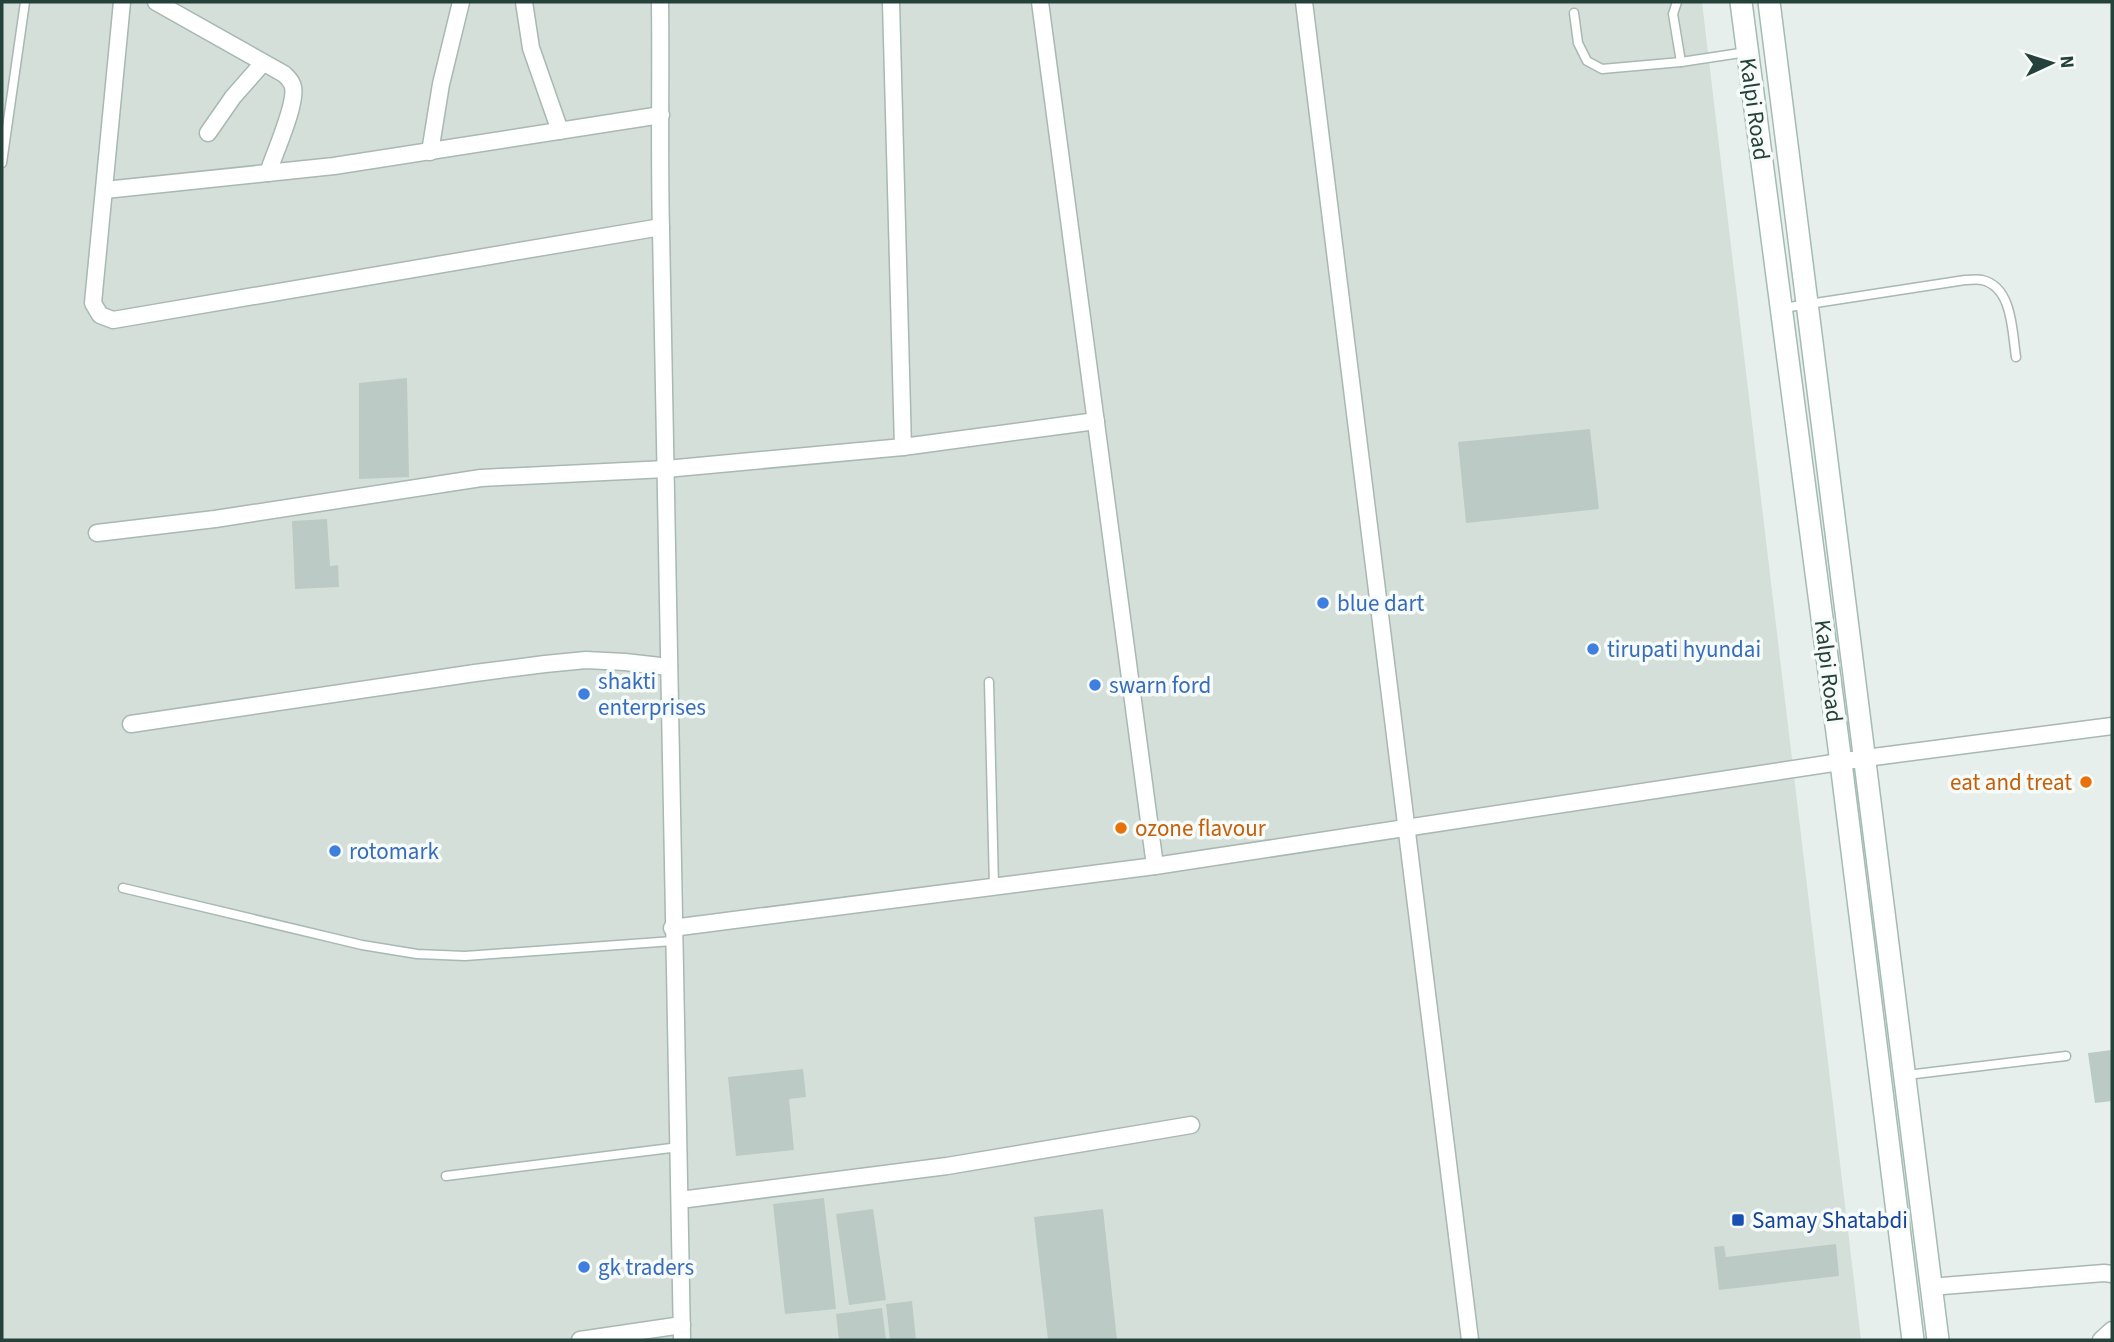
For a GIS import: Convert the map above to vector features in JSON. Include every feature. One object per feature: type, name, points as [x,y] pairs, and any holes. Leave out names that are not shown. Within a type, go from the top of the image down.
[{"type":"main road","name":"Kalpi Road","points":[[1741,2],[1841,763],[1913,1340]]},
{"type":"main road","name":"Kalpi Road","points":[[1769,2],[1938,1340]]},
{"type":"street","points":[[122,2],[93,303],[100,315],[113,320],[661,227]]},
{"type":"street","points":[[156,2],[291,80],[294,90],[289,115],[268,173]]},
{"type":"street","points":[[430,152],[441,84],[461,2]]},
{"type":"street","points":[[524,2],[531,48],[560,131]]},
{"type":"street","points":[[580,1340],[682,1332],[661,227],[660,2]]},
{"type":"street","points":[[891,2],[903,447]]},
{"type":"street","points":[[1040,2],[1156,866]]},
{"type":"street","points":[[1304,2],[1470,1340]]},
{"type":"street","points":[[208,133],[233,97],[263,63]]},
{"type":"street","points":[[105,190],[334,166],[661,115]]},
{"type":"street","points":[[97,533],[215,519],[481,478],[666,469],[903,447],[1096,421]]},
{"type":"street","points":[[131,724],[545,664],[586,660],[669,667]]},
{"type":"street","points":[[673,935],[994,887],[1156,866],[1866,758],[2112,726]]},
{"type":"street","points":[[680,1200],[947,1166],[1191,1125]]},
{"type":"street","points":[[1930,1287],[2112,1274]]},
{"type":"street","points":[[2101,1340],[2112,1330]]},
{"type":"lane","points":[[2,163],[25,2]]},
{"type":"lane","points":[[1677,2],[1674,14],[1681,62]]},
{"type":"lane","points":[[1574,13],[1578,43],[1587,61],[1602,69],[1681,62],[1747,52]]},
{"type":"lane","points":[[1781,309],[1965,280],[1982,280],[1996,286],[2006,300],[2016,357]]},
{"type":"lane","points":[[989,682],[994,887]]},
{"type":"lane","points":[[123,888],[362,945],[417,954],[465,956],[673,935]]},
{"type":"lane","points":[[1904,1075],[2066,1056]]},
{"type":"lane","points":[[446,1176],[679,1146]]},
{"type":"shaded area","points":[[2,2],[1702,2],[1861,1340],[2,1340]]},
{"type":"building","points":[[407,378],[409,477],[359,479],[359,383]]},
{"type":"building","points":[[1590,429],[1599,509],[1466,523],[1458,442]]},
{"type":"building","points":[[327,519],[330,566],[338,565],[339,587],[295,589],[292,521]]},
{"type":"building","points":[[2112,1050],[2112,1101],[2095,1103],[2088,1053]]},
{"type":"building","points":[[803,1069],[806,1097],[789,1099],[794,1150],[736,1156],[728,1077]]},
{"type":"building","points":[[824,1198],[836,1309],[785,1314],[773,1204]]},
{"type":"building","points":[[873,1209],[886,1300],[849,1305],[836,1214]]},
{"type":"building","points":[[1103,1209],[1117,1340],[1048,1340],[1034,1217]]},
{"type":"building","points":[[1836,1244],[1839,1276],[1719,1290],[1714,1247],[1724,1246],[1726,1257]]},
{"type":"building","points":[[912,1301],[916,1340],[890,1340],[886,1304]]},
{"type":"building","points":[[882,1308],[886,1340],[839,1340],[836,1314]]},
{"type":"place","name":"blue dart","points":[[1323,603]]},
{"type":"place","name":"tirupati hyundai","points":[[1593,649]]},
{"type":"place","name":"swarn ford","points":[[1095,685]]},
{"type":"place","name":"shakti enterprises","points":[[584,694]]},
{"type":"place","name":"eat and treat","points":[[2086,782]]},
{"type":"place","name":"ozone flavour","points":[[1121,828]]},
{"type":"place","name":"rotomark","points":[[335,851]]},
{"type":"place","name":"Samay Shatabdi","points":[[1738,1220]]},
{"type":"place","name":"gk traders","points":[[584,1267]]}]
